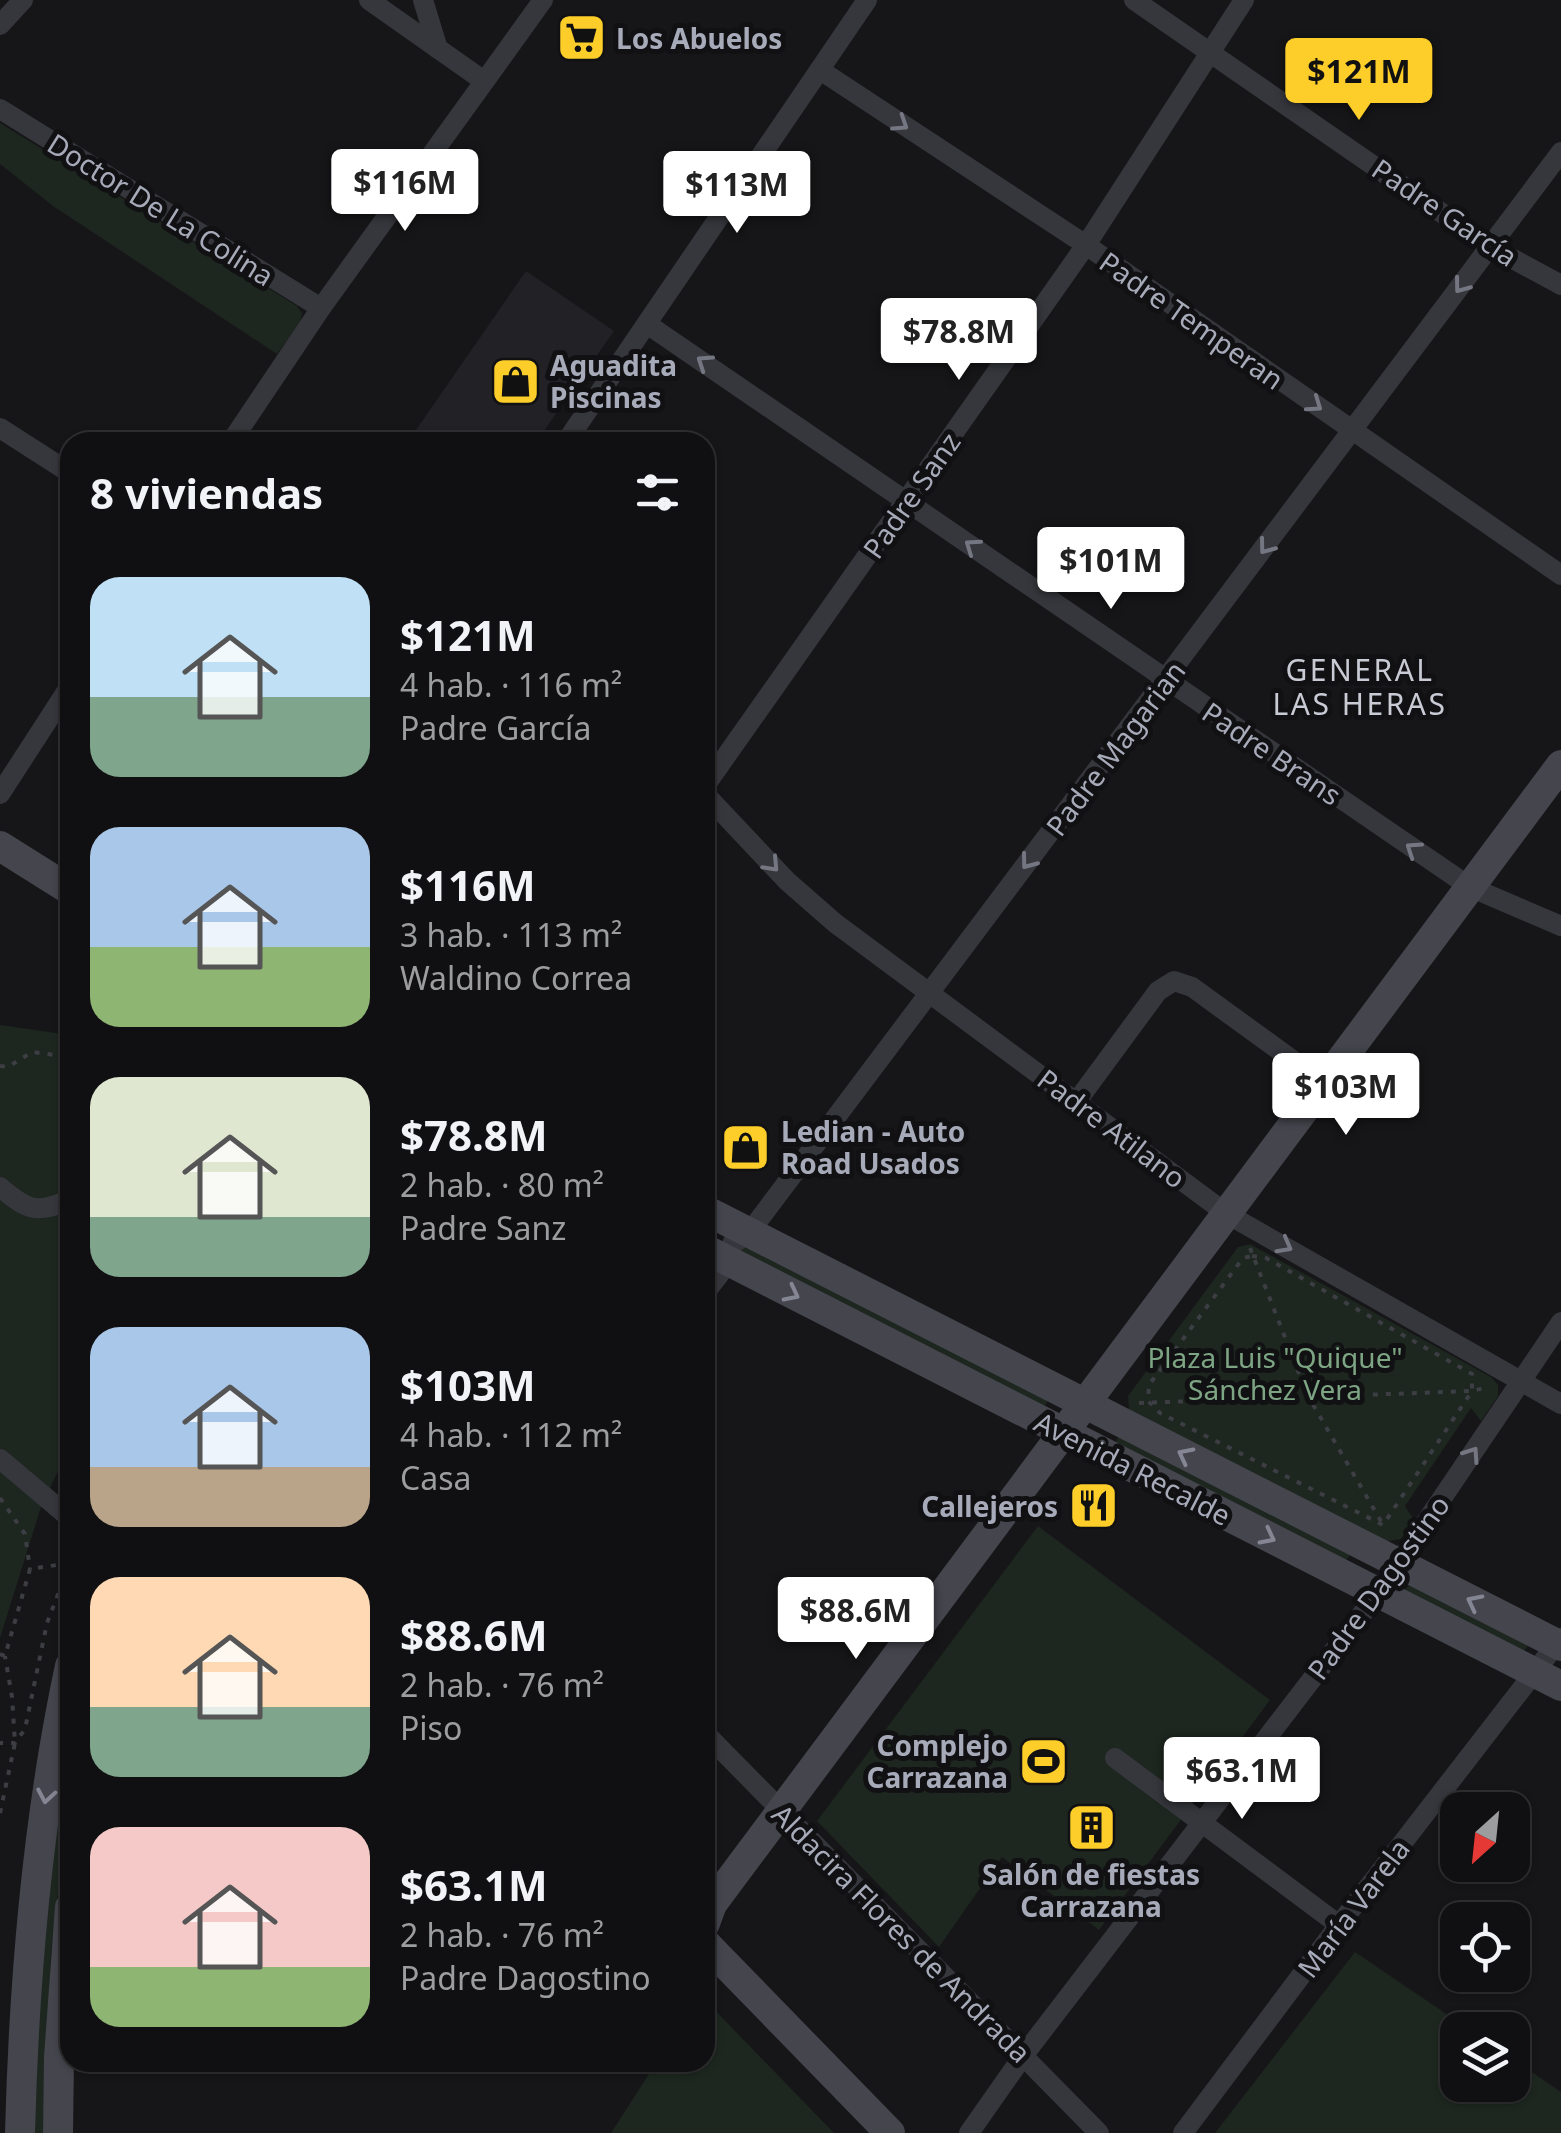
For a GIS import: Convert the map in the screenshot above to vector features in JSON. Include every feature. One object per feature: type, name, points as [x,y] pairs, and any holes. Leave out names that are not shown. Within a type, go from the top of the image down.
[{"type":"main road","points":[[715,1901],[788,1818],[1074,1437],[1479,892],[1561,764]]},
{"type":"main road","points":[[1236,1219],[1324,1083],[1561,798]]},
{"type":"main road","points":[[0,846],[60,884]]},
{"type":"main road","name":"Avenida Recalde","points":[[715,1215],[1560,1643]]},
{"type":"main road","name":"Avenida Recalde","points":[[717,1256],[1548,1680]]},
{"type":"main road","points":[[20,2133],[38,1841],[60,1721]]},
{"type":"main road","points":[[715,1926],[726,1918],[788,1818]]},
{"type":"main road","points":[[715,1954],[890,2133]]},
{"type":"main road","points":[[58,2133],[60,2043]]},
{"type":"street","points":[[0,26],[23,0]]},
{"type":"street","points":[[369,0],[484,81]]},
{"type":"street","points":[[423,0],[438,49]]},
{"type":"street","points":[[238,432],[321,308],[543,0]]},
{"type":"street","points":[[573,432],[867,0]]},
{"type":"street","name":"Padre García","points":[[1134,0],[1490,246],[1561,284]]},
{"type":"street","name":"Padre Sanz","points":[[715,772],[1086,245],[1244,0]]},
{"type":"street","name":"Padre Temperan","points":[[820,70],[1086,245],[1561,575]]},
{"type":"street","name":"Doctor De La Colina","points":[[0,110],[321,308]]},
{"type":"street","name":"Padre Magarian","points":[[717,1256],[750,1233],[1561,152]]},
{"type":"street","name":"Padre Brans","points":[[648,324],[1479,892],[1561,926]]},
{"type":"street","points":[[0,428],[60,467]]},
{"type":"street","points":[[0,794],[60,701]]},
{"type":"street","name":"Padre Atilano","points":[[715,804],[799,892],[835,923],[1236,1219],[1561,1404]]},
{"type":"street","points":[[1077,1101],[1158,991],[1174,981],[1192,987],[1324,1083]]},
{"type":"street","points":[[0,1187],[27,1208],[50,1208],[60,1204]]},
{"type":"street","name":"Padre Dagostino","points":[[968,2133],[1378,1593],[1561,1322]]},
{"type":"street","points":[[0,1459],[60,1510]]},
{"type":"street","name":"María Varela","points":[[1183,2133],[1338,1925],[1548,1680],[1560,1643]]},
{"type":"street","name":"Aldacira Flores de Andrada","points":[[715,1743],[1099,2133]]},
{"type":"street","points":[[1115,1758],[1338,1925]]},
{"type":"path","points":[[0,1066],[8,1067],[32,1052],[60,1056]]},
{"type":"path","points":[[1236,1219],[1308,1396],[1383,1525],[1399,1564]]},
{"type":"path","points":[[1243,1258],[1266,1258],[1472,1374],[1472,1391],[1383,1525],[1160,1412],[1148,1400],[1149,1385],[1243,1258]]},
{"type":"path","points":[[1094,1409],[1148,1400],[1472,1391],[1522,1380]]},
{"type":"path","points":[[0,1498],[24,1534],[30,1569],[3,1655],[12,1697],[14,1744],[0,1813]]},
{"type":"path","points":[[30,1569],[60,1564]]},
{"type":"path","points":[[14,1744],[24,1729],[47,1623],[60,1589]]},
{"type":"path","points":[[0,1743],[14,1744]]},
{"type":"shaded area","name":"Aguadita Piscinas","points":[[526,271],[614,331],[543,432],[416,430]]},
{"type":"green space","points":[[0,123],[297,306],[302,313],[300,324],[277,354],[53,206],[0,164]]},
{"type":"green space","points":[[0,1025],[60,1034],[60,1467],[41,1507],[0,1638]]},
{"type":"green space","name":"Plaza Luis \"Quique\" Sánchez Vera","points":[[1250,1244],[1491,1377],[1498,1385],[1498,1396],[1481,1421],[1471,1408],[1405,1506],[1414,1520],[1401,1539],[1384,1542],[1137,1418],[1129,1409],[1128,1396],[1238,1247]]},
{"type":"green space","points":[[741,1246],[748,1246],[1050,1397],[1043,1409],[740,1256]]},
{"type":"green space","points":[[1120,1434],[1352,1553],[1343,1564],[1114,1445]]},
{"type":"green space","name":"Complejo Carrazana","points":[[1038,1526],[1270,1700],[1099,1930],[1002,1857],[939,1947],[817,1821]]},
{"type":"green space","points":[[1411,1584],[1529,1645],[1522,1653],[1402,1592]]},
{"type":"green space","points":[[60,1805],[60,1877],[51,1953],[43,2133],[32,2133],[41,1952]]},
{"type":"green space","points":[[1355,1952],[1443,2012],[1440,2012],[1440,2102],[1530,2102],[1530,2071],[1561,2092],[1561,2133],[1215,2133]]},
{"type":"green space","points":[[715,2010],[834,2133],[611,2133],[650,2072],[715,2072]]},
{"type":"place","name":"Los Abuelos","points":[[581,38]]},
{"type":"place","name":"Aguadita Piscinas","points":[[515,381]]},
{"type":"place","name":"Ledian - Auto Road Usados","points":[[746,1147]]},
{"type":"place","name":"Callejeros","points":[[1093,1506]]},
{"type":"place","name":"Complejo Carrazana","points":[[1043,1761]]},
{"type":"place","name":"Salón de fiestas Carrazana","points":[[1091,1827]]},
{"type":"district","name":"GENERAL LAS HERAS","points":[[1360,686]]}]
